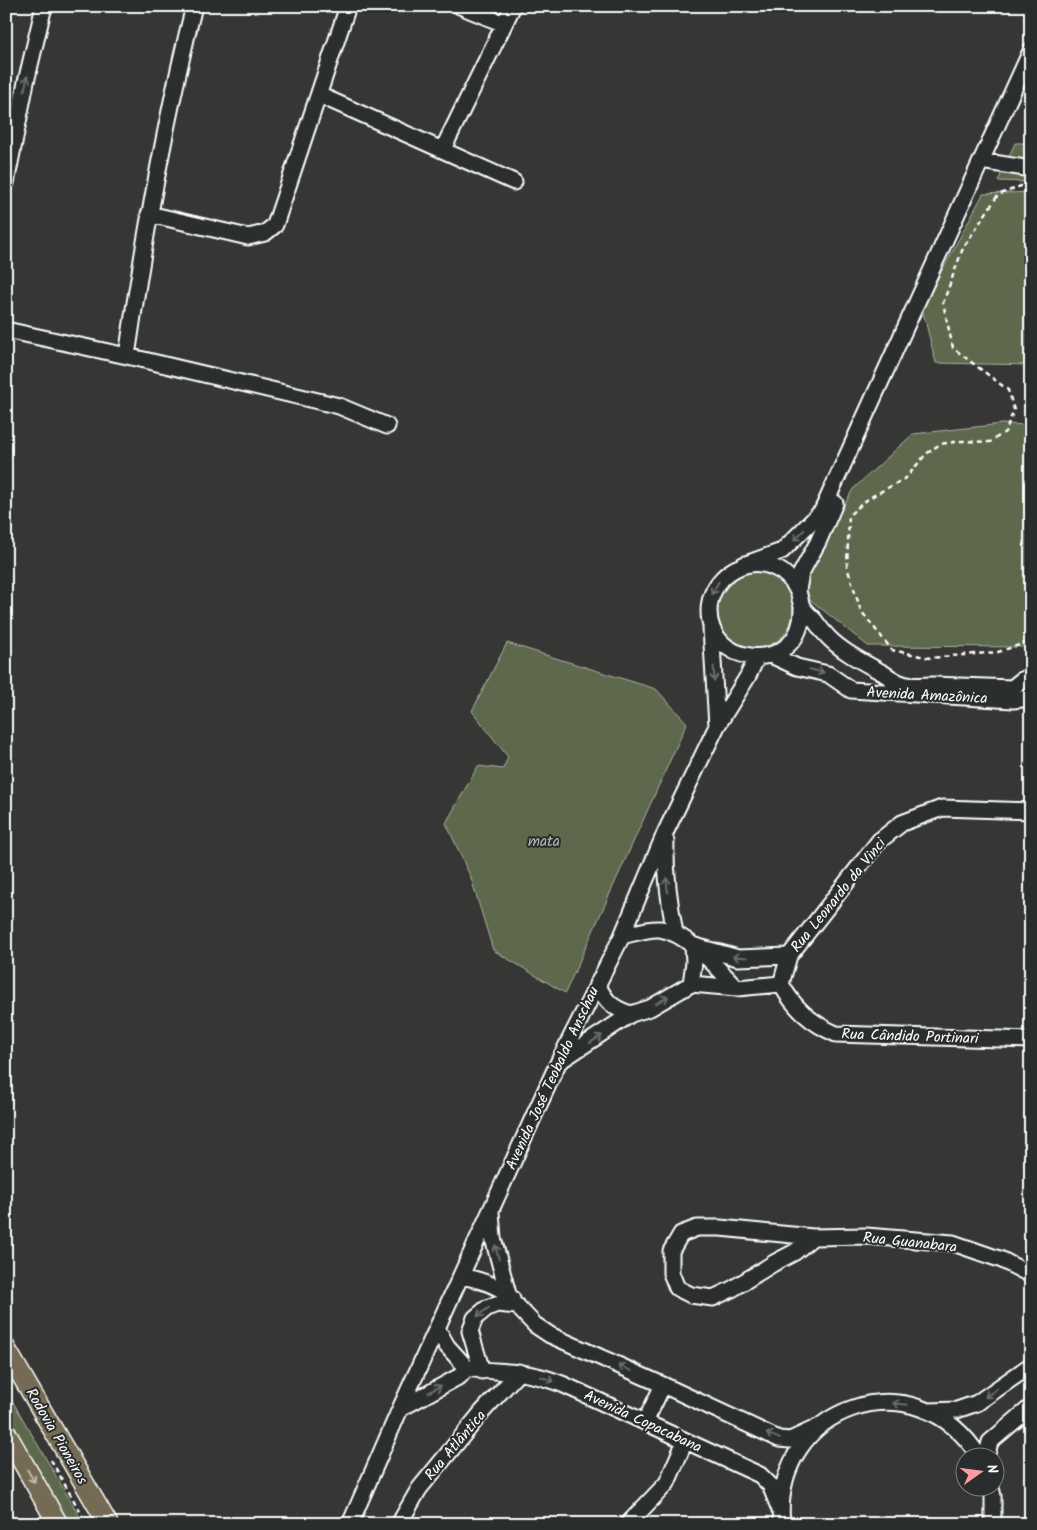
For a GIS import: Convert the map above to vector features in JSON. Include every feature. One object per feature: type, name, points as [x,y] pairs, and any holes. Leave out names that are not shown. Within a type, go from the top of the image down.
[{"type":"main road","name":"Rodovia Pioneiros","points":[[6,1348],[108,1524]]},
{"type":"main road","points":[[6,1433],[58,1524]]},
{"type":"street","points":[[6,183],[26,82],[44,6]]},
{"type":"street","points":[[127,356],[149,214],[167,122],[194,6]]},
{"type":"street","points":[[149,214],[248,237],[260,236],[276,225],[348,6]]},
{"type":"street","points":[[460,6],[504,24]]},
{"type":"street","points":[[443,149],[513,6]]},
{"type":"street","points":[[743,565],[759,563],[775,568],[788,577],[798,590],[802,606],[801,622],[794,637],[784,648],[764,656],[742,655],[729,649],[718,639],[711,626],[708,611],[710,597],[717,583],[728,572],[743,565],[782,551],[822,511],[1031,51]]},
{"type":"street","points":[[798,590],[801,573],[818,542],[987,162],[1031,76]]},
{"type":"street","points":[[319,95],[514,182]]},
{"type":"street","points":[[987,162],[1031,169]]},
{"type":"street","points":[[6,330],[127,356],[339,406],[387,426]]},
{"type":"street","name":"Avenida Amazônica","points":[[802,606],[830,639],[860,661],[903,684],[1013,694],[1031,698]]},
{"type":"street","name":"Avenida José Teobaldo Anschau","points":[[351,1524],[400,1408],[460,1276],[559,1061],[622,936],[666,831],[717,726],[711,626]]},
{"type":"street","points":[[717,726],[748,676],[764,656]]},
{"type":"street","name":"Avenida Amazônica","points":[[764,656],[797,667],[828,674],[852,690],[1013,694]]},
{"type":"street","points":[[1013,694],[1022,680],[1031,676]]},
{"type":"street","name":"Rua Leonardo da Vinci","points":[[781,984],[788,956],[880,841],[902,823],[942,808],[1031,811]]},
{"type":"street","points":[[666,831],[665,866],[667,893],[675,934]]},
{"type":"street","points":[[622,936],[660,929],[675,934],[693,946],[737,988]]},
{"type":"street","points":[[693,946],[738,958],[788,956]]},
{"type":"street","points":[[691,984],[694,962],[693,946]]},
{"type":"street","points":[[597,984],[605,998],[616,1009],[631,1014]]},
{"type":"street","points":[[559,1061],[631,1014],[650,1008],[691,984],[737,988],[781,984]]},
{"type":"street","name":"Rua Cândido Portinari","points":[[781,984],[790,1000],[805,1015],[821,1027],[836,1034],[1031,1040]]},
{"type":"street","points":[[491,1209],[493,1238],[512,1300]]},
{"type":"street","name":"Rua Guanabara","points":[[813,1237],[795,1252],[732,1289],[712,1298],[691,1295],[677,1288],[671,1274],[671,1251],[681,1234],[697,1228],[720,1228],[813,1237],[866,1236],[953,1243],[1002,1260],[1031,1275]]},
{"type":"street","points":[[460,1276],[479,1280],[512,1300],[535,1324],[550,1335],[663,1384],[779,1439],[790,1440],[818,1427],[843,1411],[872,1403],[901,1402],[930,1411],[952,1424],[974,1448]]},
{"type":"street","points":[[475,1370],[470,1331],[475,1318],[487,1308],[512,1300]]},
{"type":"street","points":[[437,1328],[447,1346],[475,1370]]},
{"type":"street","points":[[930,1411],[957,1410],[977,1403],[1031,1365]]},
{"type":"street","points":[[400,1408],[475,1370]]},
{"type":"street","name":"Avenida Copacabana","points":[[475,1370],[505,1373],[519,1372],[562,1384],[760,1475],[770,1484],[781,1517]]},
{"type":"street","name":"Rua Atlântica","points":[[400,1524],[419,1489],[482,1412],[519,1372]]},
{"type":"street","points":[[645,1422],[663,1384]]},
{"type":"street","points":[[988,1448],[990,1442],[1031,1407]]},
{"type":"street","points":[[781,1517],[784,1479],[797,1450],[818,1427]]},
{"type":"street","points":[[628,1524],[667,1483],[685,1440]]},
{"type":"street","points":[[993,1524],[994,1498]]},
{"type":"path","points":[[1031,187],[1021,186],[998,195],[963,248],[943,303],[953,348],[1008,390],[1014,410],[1005,432],[990,442],[962,441],[940,444],[926,454],[906,478],[869,498],[849,515],[847,567],[861,611],[892,650],[930,658],[998,652],[1031,641]]},
{"type":"green space","points":[[1015,143],[1031,143],[1031,182],[998,181]]},
{"type":"green space","points":[[1031,192],[1031,365],[936,363],[922,308],[983,194]]},
{"type":"green space","points":[[1002,424],[1031,425],[1031,647],[868,646],[798,590],[853,489],[913,434]]},
{"type":"green space","points":[[755,572],[770,575],[782,583],[790,595],[793,610],[790,625],[782,637],[770,645],[755,648],[740,645],[728,637],[720,625],[717,610],[720,595],[728,583],[740,575]]},
{"type":"green space","name":"mata","points":[[507,643],[656,689],[687,723],[565,993],[493,950],[471,878],[446,823],[478,766],[503,769],[508,757],[472,711]]},
{"type":"green space","points":[[6,1390],[84,1524],[70,1524],[6,1414]]}]
